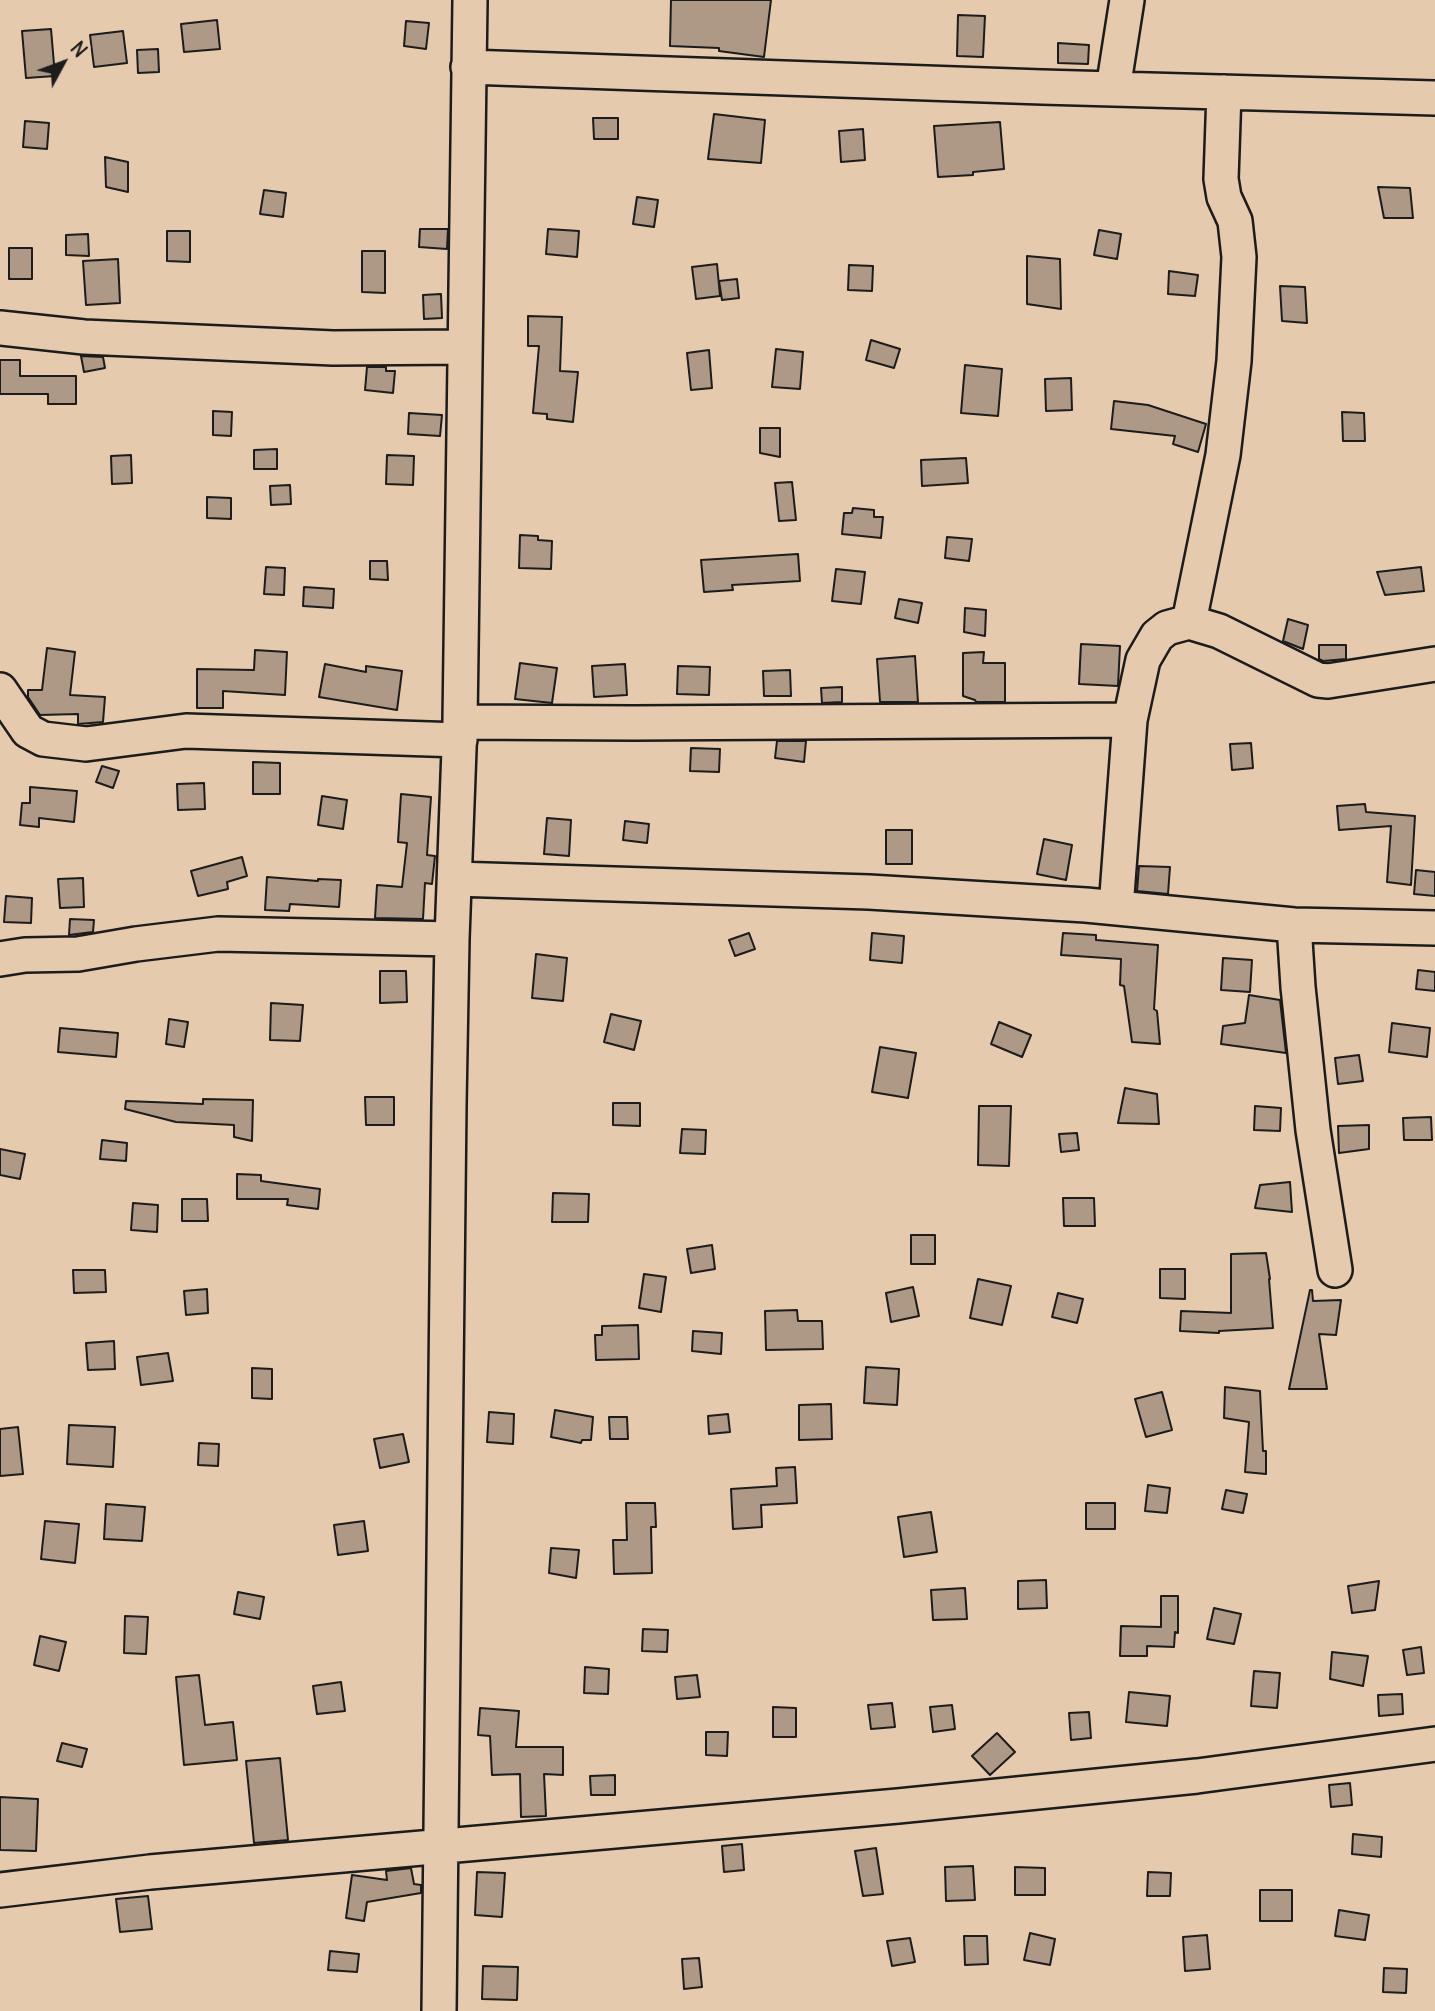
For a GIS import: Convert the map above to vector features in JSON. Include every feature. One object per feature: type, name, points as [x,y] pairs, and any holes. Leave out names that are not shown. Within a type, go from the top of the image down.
[{"type":"street","points":[[439,2011],[452,939],[460,731],[470,0]]},
{"type":"street","points":[[1113,89],[1127,0]]},
{"type":"street","points":[[468,67],[1435,98]]},
{"type":"street","points":[[1189,622],[1223,455],[1234,360],[1239,257],[1235,221],[1224,197],[1221,180],[1224,92]]},
{"type":"street","points":[[0,328],[85,337],[333,348],[465,347]]},
{"type":"street","points":[[1116,908],[1130,719],[1143,660],[1157,636],[1167,628],[1189,622],[1219,632],[1318,680],[1328,681],[1435,664]]},
{"type":"street","points":[[0,690],[28,731],[43,739],[86,744],[186,731],[460,731],[633,723],[1130,719]]},
{"type":"street","points":[[455,879],[869,892],[1116,908],[1294,925],[1435,928]]},
{"type":"street","points":[[1294,925],[1313,1130],[1335,1270]]},
{"type":"street","points":[[0,959],[25,955],[78,954],[218,934],[452,939]]},
{"type":"street","points":[[0,1890],[150,1872],[898,1806],[1170,1779],[1435,1744]]},
{"type":"building","points":[[671,0],[771,0],[764,57],[719,51],[719,48],[670,46]]},
{"type":"building","points":[[958,15],[985,16],[983,57],[957,56]]},
{"type":"building","points":[[217,20],[220,49],[184,52],[181,24]]},
{"type":"building","points":[[406,21],[429,23],[426,49],[404,46]]},
{"type":"building","points":[[51,29],[55,76],[26,78],[22,31]]},
{"type":"building","points":[[123,31],[127,63],[94,67],[90,35]]},
{"type":"building","points":[[1058,43],[1089,45],[1088,64],[1058,63]]},
{"type":"building","points":[[158,49],[159,72],[138,73],[137,50]]},
{"type":"building","points":[[714,114],[765,120],[761,163],[708,159]]},
{"type":"building","points":[[593,118],[618,118],[618,139],[594,139]]},
{"type":"building","points":[[25,121],[49,123],[47,149],[23,147]]},
{"type":"building","points":[[1000,122],[1004,169],[973,172],[973,175],[938,177],[934,126]]},
{"type":"building","points":[[863,129],[865,160],[841,162],[839,131]]},
{"type":"building","points":[[105,157],[128,162],[128,192],[106,187]]},
{"type":"building","points":[[1378,187],[1410,188],[1413,218],[1384,218]]},
{"type":"building","points":[[264,190],[286,193],[283,217],[260,214]]},
{"type":"building","points":[[637,197],[658,200],[654,227],[633,224]]},
{"type":"building","points":[[420,229],[448,229],[447,249],[419,247]]},
{"type":"building","points":[[548,229],[579,231],[577,257],[546,254]]},
{"type":"building","points":[[1099,230],[1121,234],[1117,259],[1094,255]]},
{"type":"building","points":[[167,231],[190,231],[190,262],[167,261]]},
{"type":"building","points":[[88,234],[89,256],[66,255],[66,235]]},
{"type":"building","points":[[9,248],[32,248],[32,279],[9,279]]},
{"type":"building","points":[[362,251],[385,251],[385,293],[362,292]]},
{"type":"building","points":[[1027,256],[1060,259],[1061,309],[1027,304]]},
{"type":"building","points":[[118,259],[120,303],[86,305],[83,261]]},
{"type":"building","points":[[717,264],[720,296],[696,299],[692,267]]},
{"type":"building","points":[[849,265],[873,266],[872,291],[848,290]]},
{"type":"building","points":[[1169,271],[1198,275],[1195,296],[1168,294]]},
{"type":"building","points":[[737,279],[739,298],[722,300],[719,281]]},
{"type":"building","points":[[1280,286],[1305,287],[1307,323],[1282,321]]},
{"type":"building","points":[[441,294],[442,318],[424,319],[423,295]]},
{"type":"building","points":[[528,316],[562,317],[560,371],[578,372],[573,422],[547,419],[547,414],[533,413],[539,346],[528,346]]},
{"type":"building","points":[[871,340],[900,349],[894,368],[866,360]]},
{"type":"building","points":[[776,349],[803,352],[800,389],[772,387]]},
{"type":"building","points":[[709,350],[712,388],[691,390],[687,353]]},
{"type":"building","points":[[81,356],[103,357],[105,368],[84,372]]},
{"type":"building","points":[[0,360],[20,360],[20,376],[76,376],[76,404],[48,404],[48,394],[0,394]]},
{"type":"building","points":[[965,365],[1002,369],[998,416],[961,413]]},
{"type":"building","points":[[367,367],[386,367],[386,371],[395,371],[393,393],[365,390]]},
{"type":"building","points":[[1071,378],[1072,410],[1046,411],[1045,379]]},
{"type":"building","points":[[1114,401],[1148,405],[1206,424],[1198,452],[1173,444],[1175,436],[1111,429]]},
{"type":"building","points":[[213,411],[232,412],[231,436],[213,435]]},
{"type":"building","points":[[1342,412],[1364,413],[1365,441],[1343,441]]},
{"type":"building","points":[[409,413],[442,415],[440,436],[408,434]]},
{"type":"building","points":[[760,428],[780,428],[780,457],[760,453]]},
{"type":"building","points":[[277,449],[277,469],[254,469],[254,450]]},
{"type":"building","points":[[131,455],[132,483],[112,484],[111,456]]},
{"type":"building","points":[[387,455],[414,456],[413,485],[386,484]]},
{"type":"building","points":[[966,458],[968,483],[922,486],[921,460]]},
{"type":"building","points":[[792,482],[796,520],[779,521],[775,483]]},
{"type":"building","points":[[290,485],[291,504],[271,505],[270,486]]},
{"type":"building","points":[[207,497],[231,498],[231,519],[207,518]]},
{"type":"building","points":[[853,508],[874,510],[874,517],[883,517],[881,538],[842,534],[844,513],[852,513]]},
{"type":"building","points":[[520,535],[538,536],[538,540],[552,541],[551,569],[519,568]]},
{"type":"building","points":[[947,537],[972,539],[969,561],[945,558]]},
{"type":"building","points":[[798,554],[800,581],[732,585],[733,590],[704,592],[701,560]]},
{"type":"building","points":[[370,561],[387,561],[388,580],[370,579]]},
{"type":"building","points":[[266,567],[285,568],[284,595],[264,594]]},
{"type":"building","points":[[1421,567],[1424,591],[1385,595],[1377,572]]},
{"type":"building","points":[[836,569],[865,572],[861,604],[832,601]]},
{"type":"building","points":[[304,587],[334,589],[333,608],[303,606]]},
{"type":"building","points":[[899,599],[922,603],[918,623],[895,618]]},
{"type":"building","points":[[965,608],[986,610],[985,636],[964,632]]},
{"type":"building","points":[[1288,619],[1308,625],[1303,649],[1283,641]]},
{"type":"building","points":[[1081,644],[1120,646],[1118,686],[1079,684]]},
{"type":"building","points":[[1319,645],[1346,645],[1346,659],[1319,659]]},
{"type":"building","points":[[47,648],[75,652],[70,695],[105,697],[103,722],[78,724],[78,714],[40,715],[28,697],[28,690],[42,690]]},
{"type":"building","points":[[255,650],[287,652],[285,695],[223,691],[223,708],[197,708],[197,669],[254,670]]},
{"type":"building","points":[[984,652],[983,663],[1005,663],[1005,702],[976,702],[963,696],[963,653]]},
{"type":"building","points":[[915,656],[918,702],[880,702],[877,659]]},
{"type":"building","points":[[520,663],[557,668],[552,703],[515,699]]},
{"type":"building","points":[[325,664],[366,672],[366,666],[402,671],[397,710],[319,697]]},
{"type":"building","points":[[625,664],[627,695],[594,697],[592,666]]},
{"type":"building","points":[[678,666],[710,667],[709,695],[677,694]]},
{"type":"building","points":[[790,670],[791,696],[764,696],[763,671]]},
{"type":"building","points":[[842,687],[842,702],[822,703],[821,688]]},
{"type":"building","points":[[777,741],[806,741],[804,762],[775,758]]},
{"type":"building","points":[[1251,743],[1253,768],[1232,770],[1230,744]]},
{"type":"building","points":[[691,748],[720,749],[719,772],[690,771]]},
{"type":"building","points":[[253,762],[280,763],[280,794],[253,794]]},
{"type":"building","points":[[102,766],[119,771],[113,788],[96,782]]},
{"type":"building","points":[[204,783],[205,809],[178,810],[177,784]]},
{"type":"building","points":[[30,787],[77,791],[74,822],[39,818],[39,827],[20,825],[22,803],[30,803]]},
{"type":"building","points":[[401,794],[431,797],[427,855],[435,856],[432,884],[425,883],[423,919],[375,918],[377,885],[402,887],[407,843],[398,842]]},
{"type":"building","points":[[322,796],[347,800],[343,829],[318,825]]},
{"type":"building","points":[[1365,804],[1366,812],[1415,816],[1411,885],[1387,882],[1391,826],[1339,830],[1337,806]]},
{"type":"building","points":[[547,818],[571,820],[569,856],[544,854]]},
{"type":"building","points":[[625,821],[649,824],[647,843],[623,840]]},
{"type":"building","points":[[886,830],[912,830],[912,864],[886,864]]},
{"type":"building","points":[[1044,839],[1072,845],[1066,880],[1037,874]]},
{"type":"building","points":[[242,857],[247,876],[227,882],[228,889],[198,896],[191,871]]},
{"type":"building","points":[[1139,866],[1170,867],[1168,894],[1137,891]]},
{"type":"building","points":[[1416,870],[1435,872],[1435,896],[1414,894]]},
{"type":"building","points":[[267,877],[341,880],[339,907],[290,904],[289,911],[265,910]]},
{"type":"building","points":[[83,878],[84,907],[60,908],[58,879]]},
{"type":"building","points":[[6,896],[32,898],[31,923],[4,922]]},
{"type":"building","points":[[70,919],[94,920],[93,932],[69,935]]},
{"type":"building","points":[[749,933],[755,949],[735,956],[729,940]]},
{"type":"building","points":[[872,933],[904,936],[902,963],[870,960]]},
{"type":"building","points":[[1063,933],[1096,935],[1096,940],[1158,945],[1154,1009],[1157,1011],[1160,1044],[1132,1042],[1124,986],[1120,985],[1121,959],[1061,955]]},
{"type":"building","points":[[536,954],[567,958],[563,1001],[532,998]]},
{"type":"building","points":[[1223,958],[1252,960],[1250,992],[1221,990]]},
{"type":"building","points":[[1418,970],[1435,972],[1435,991],[1416,989]]},
{"type":"building","points":[[380,971],[406,971],[407,1002],[380,1003]]},
{"type":"building","points":[[1249,995],[1280,1000],[1286,1053],[1221,1044],[1223,1026],[1245,1023]]},
{"type":"building","points":[[271,1003],[303,1005],[300,1041],[270,1040]]},
{"type":"building","points":[[611,1014],[641,1021],[634,1050],[604,1042]]},
{"type":"building","points":[[169,1019],[188,1022],[184,1047],[166,1044]]},
{"type":"building","points":[[999,1022],[1031,1035],[1022,1057],[991,1044]]},
{"type":"building","points":[[1392,1023],[1430,1028],[1427,1057],[1389,1052]]},
{"type":"building","points":[[60,1028],[118,1033],[116,1057],[58,1052]]},
{"type":"building","points":[[880,1047],[916,1053],[908,1098],[872,1092]]},
{"type":"building","points":[[1359,1055],[1363,1081],[1338,1084],[1335,1058]]},
{"type":"building","points":[[1125,1088],[1157,1094],[1159,1124],[1118,1123]]},
{"type":"building","points":[[365,1097],[394,1097],[394,1125],[366,1125]]},
{"type":"building","points":[[203,1099],[253,1100],[252,1141],[234,1137],[234,1125],[176,1122],[125,1109],[126,1101],[203,1104]]},
{"type":"building","points":[[613,1103],[640,1103],[640,1126],[613,1125]]},
{"type":"building","points":[[979,1106],[1011,1106],[1009,1166],[978,1165]]},
{"type":"building","points":[[1255,1106],[1281,1108],[1280,1131],[1254,1130]]},
{"type":"building","points":[[1431,1117],[1432,1140],[1404,1140],[1403,1118]]},
{"type":"building","points":[[1369,1125],[1369,1149],[1339,1153],[1338,1126]]},
{"type":"building","points":[[682,1129],[706,1130],[705,1154],[680,1153]]},
{"type":"building","points":[[1077,1133],[1079,1150],[1061,1152],[1059,1134]]},
{"type":"building","points":[[102,1140],[127,1143],[126,1161],[100,1159]]},
{"type":"building","points":[[0,1149],[25,1154],[20,1179],[0,1175]]},
{"type":"building","points":[[237,1174],[261,1175],[261,1181],[320,1189],[318,1209],[287,1205],[288,1199],[237,1199]]},
{"type":"building","points":[[1290,1182],[1292,1212],[1255,1208],[1260,1185]]},
{"type":"building","points":[[553,1193],[589,1194],[588,1222],[552,1222]]},
{"type":"building","points":[[1063,1198],[1094,1198],[1095,1226],[1064,1226]]},
{"type":"building","points":[[182,1199],[207,1199],[208,1221],[182,1221]]},
{"type":"building","points":[[133,1203],[158,1205],[157,1232],[131,1230]]},
{"type":"building","points":[[911,1235],[935,1235],[935,1264],[911,1264]]},
{"type":"building","points":[[712,1245],[715,1269],[691,1273],[687,1249]]},
{"type":"building","points":[[1266,1253],[1273,1328],[1219,1333],[1180,1331],[1181,1311],[1231,1313],[1231,1254]]},
{"type":"building","points":[[1160,1269],[1185,1269],[1185,1299],[1160,1298]]},
{"type":"building","points":[[73,1270],[105,1270],[106,1292],[74,1293]]},
{"type":"building","points":[[644,1274],[666,1277],[661,1312],[639,1308]]},
{"type":"building","points":[[978,1279],[1011,1286],[1002,1325],[970,1318]]},
{"type":"building","points":[[913,1287],[919,1316],[891,1322],[886,1293]]},
{"type":"building","points":[[207,1289],[208,1313],[186,1315],[184,1291]]},
{"type":"building","points":[[1310,1290],[1313,1301],[1341,1300],[1336,1335],[1319,1334],[1327,1389],[1289,1389]]},
{"type":"building","points":[[1058,1293],[1083,1299],[1077,1323],[1052,1317]]},
{"type":"building","points":[[797,1310],[798,1321],[822,1321],[823,1349],[766,1350],[765,1311]]},
{"type":"building","points":[[638,1325],[639,1359],[596,1360],[595,1335],[602,1335],[602,1326]]},
{"type":"building","points":[[693,1331],[722,1333],[721,1354],[692,1351]]},
{"type":"building","points":[[114,1341],[115,1369],[88,1370],[86,1343]]},
{"type":"building","points":[[168,1353],[173,1381],[141,1385],[137,1357]]},
{"type":"building","points":[[866,1367],[899,1369],[897,1405],[864,1403]]},
{"type":"building","points":[[252,1368],[272,1369],[272,1399],[252,1398]]},
{"type":"building","points":[[1225,1387],[1260,1391],[1266,1474],[1245,1472],[1249,1422],[1224,1418]]},
{"type":"building","points":[[1162,1392],[1172,1430],[1146,1437],[1135,1399]]},
{"type":"building","points":[[831,1404],[832,1439],[799,1440],[799,1405]]},
{"type":"building","points":[[555,1410],[593,1417],[591,1440],[582,1440],[581,1443],[551,1437]]},
{"type":"building","points":[[489,1412],[514,1414],[513,1444],[487,1442]]},
{"type":"building","points":[[728,1414],[730,1432],[709,1434],[708,1416]]},
{"type":"building","points":[[609,1417],[627,1417],[628,1439],[610,1439]]},
{"type":"building","points":[[69,1425],[115,1427],[113,1467],[67,1464]]},
{"type":"building","points":[[18,1427],[23,1474],[0,1476],[0,1429]]},
{"type":"building","points":[[403,1434],[409,1462],[380,1468],[374,1439]]},
{"type":"building","points":[[199,1443],[219,1444],[218,1466],[198,1465]]},
{"type":"building","points":[[795,1467],[797,1503],[761,1505],[762,1527],[733,1529],[731,1489],[777,1486],[776,1468]]},
{"type":"building","points":[[1148,1485],[1170,1488],[1167,1513],[1145,1511]]},
{"type":"building","points":[[1226,1490],[1247,1494],[1243,1513],[1222,1509]]},
{"type":"building","points":[[626,1503],[655,1503],[656,1527],[651,1527],[652,1573],[614,1574],[613,1540],[627,1540]]},
{"type":"building","points":[[1086,1503],[1115,1503],[1115,1529],[1086,1529]]},
{"type":"building","points":[[106,1504],[145,1507],[142,1541],[104,1539]]},
{"type":"building","points":[[931,1512],[937,1552],[904,1557],[898,1517]]},
{"type":"building","points":[[45,1521],[79,1524],[75,1563],[41,1559]]},
{"type":"building","points":[[364,1521],[368,1551],[338,1555],[334,1525]]},
{"type":"building","points":[[551,1548],[579,1550],[576,1578],[549,1573]]},
{"type":"building","points":[[1046,1580],[1047,1608],[1018,1609],[1018,1581]]},
{"type":"building","points":[[1379,1581],[1375,1610],[1352,1613],[1348,1586]]},
{"type":"building","points":[[965,1588],[967,1619],[933,1620],[931,1590]]},
{"type":"building","points":[[238,1592],[264,1597],[260,1619],[234,1614]]},
{"type":"building","points":[[1161,1596],[1178,1596],[1178,1633],[1175,1632],[1174,1647],[1147,1646],[1147,1656],[1120,1656],[1121,1626],[1161,1627]]},
{"type":"building","points":[[1214,1608],[1241,1614],[1234,1644],[1207,1639]]},
{"type":"building","points":[[125,1616],[148,1617],[146,1654],[124,1653]]},
{"type":"building","points":[[643,1629],[668,1630],[667,1652],[642,1651]]},
{"type":"building","points":[[40,1636],[66,1642],[59,1671],[34,1665]]},
{"type":"building","points":[[1421,1647],[1424,1673],[1407,1675],[1403,1650]]},
{"type":"building","points":[[1332,1652],[1368,1656],[1363,1686],[1330,1679]]},
{"type":"building","points":[[585,1667],[609,1669],[608,1694],[584,1693]]},
{"type":"building","points":[[1254,1671],[1280,1673],[1277,1708],[1251,1706]]},
{"type":"building","points":[[199,1675],[205,1725],[233,1722],[237,1760],[184,1765],[176,1677]]},
{"type":"building","points":[[697,1675],[700,1697],[677,1699],[675,1677]]},
{"type":"building","points":[[341,1682],[345,1711],[317,1714],[313,1686]]},
{"type":"building","points":[[1129,1692],[1170,1696],[1167,1726],[1126,1722]]},
{"type":"building","points":[[1402,1694],[1403,1714],[1379,1716],[1378,1695]]},
{"type":"building","points":[[892,1703],[895,1727],[871,1729],[868,1705]]},
{"type":"building","points":[[952,1705],[955,1729],[933,1732],[930,1707]]},
{"type":"building","points":[[773,1707],[796,1708],[796,1737],[773,1737]]},
{"type":"building","points":[[480,1708],[519,1711],[516,1747],[563,1747],[563,1775],[544,1774],[546,1816],[521,1817],[520,1774],[492,1775],[490,1736],[478,1735]]},
{"type":"building","points":[[1089,1712],[1091,1738],[1071,1740],[1069,1713]]},
{"type":"building","points":[[706,1732],[728,1732],[727,1756],[706,1755]]},
{"type":"building","points":[[997,1733],[1015,1752],[990,1775],[972,1756]]},
{"type":"building","points":[[62,1743],[87,1749],[82,1767],[57,1761]]},
{"type":"building","points":[[280,1758],[288,1840],[254,1843],[246,1761]]},
{"type":"building","points":[[615,1775],[615,1795],[591,1795],[590,1776]]},
{"type":"building","points":[[1350,1783],[1352,1805],[1331,1807],[1329,1785]]},
{"type":"building","points":[[0,1797],[38,1799],[36,1851],[0,1850]]},
{"type":"building","points":[[1353,1834],[1382,1837],[1381,1857],[1352,1854]]},
{"type":"building","points":[[742,1844],[744,1870],[724,1872],[722,1846]]},
{"type":"building","points":[[876,1848],[883,1894],[863,1896],[855,1851]]},
{"type":"building","points":[[973,1866],[975,1900],[946,1901],[945,1867]]},
{"type":"building","points":[[1015,1867],[1045,1868],[1045,1895],[1015,1895]]},
{"type":"building","points":[[411,1868],[414,1884],[421,1885],[421,1893],[367,1902],[364,1921],[346,1918],[352,1875],[387,1880],[386,1871]]},
{"type":"building","points":[[477,1872],[505,1873],[502,1917],[475,1915]]},
{"type":"building","points":[[1148,1872],[1171,1873],[1170,1896],[1147,1896]]},
{"type":"building","points":[[1260,1890],[1292,1890],[1292,1921],[1260,1921]]},
{"type":"building","points":[[148,1896],[152,1929],[120,1932],[116,1899]]},
{"type":"building","points":[[1339,1910],[1369,1915],[1365,1940],[1335,1936]]},
{"type":"building","points":[[1030,1933],[1055,1939],[1050,1965],[1024,1960]]},
{"type":"building","points":[[1207,1935],[1210,1969],[1185,1971],[1183,1937]]},
{"type":"building","points":[[964,1936],[987,1936],[988,1964],[965,1965]]},
{"type":"building","points":[[910,1938],[915,1962],[892,1966],[887,1941]]},
{"type":"building","points":[[330,1951],[359,1954],[357,1972],[328,1970]]},
{"type":"building","points":[[699,1958],[702,1987],[684,1989],[682,1959]]},
{"type":"building","points":[[483,1966],[518,1967],[517,2000],[482,1999]]},
{"type":"building","points":[[1384,1968],[1407,1969],[1406,1993],[1383,1992]]}]
